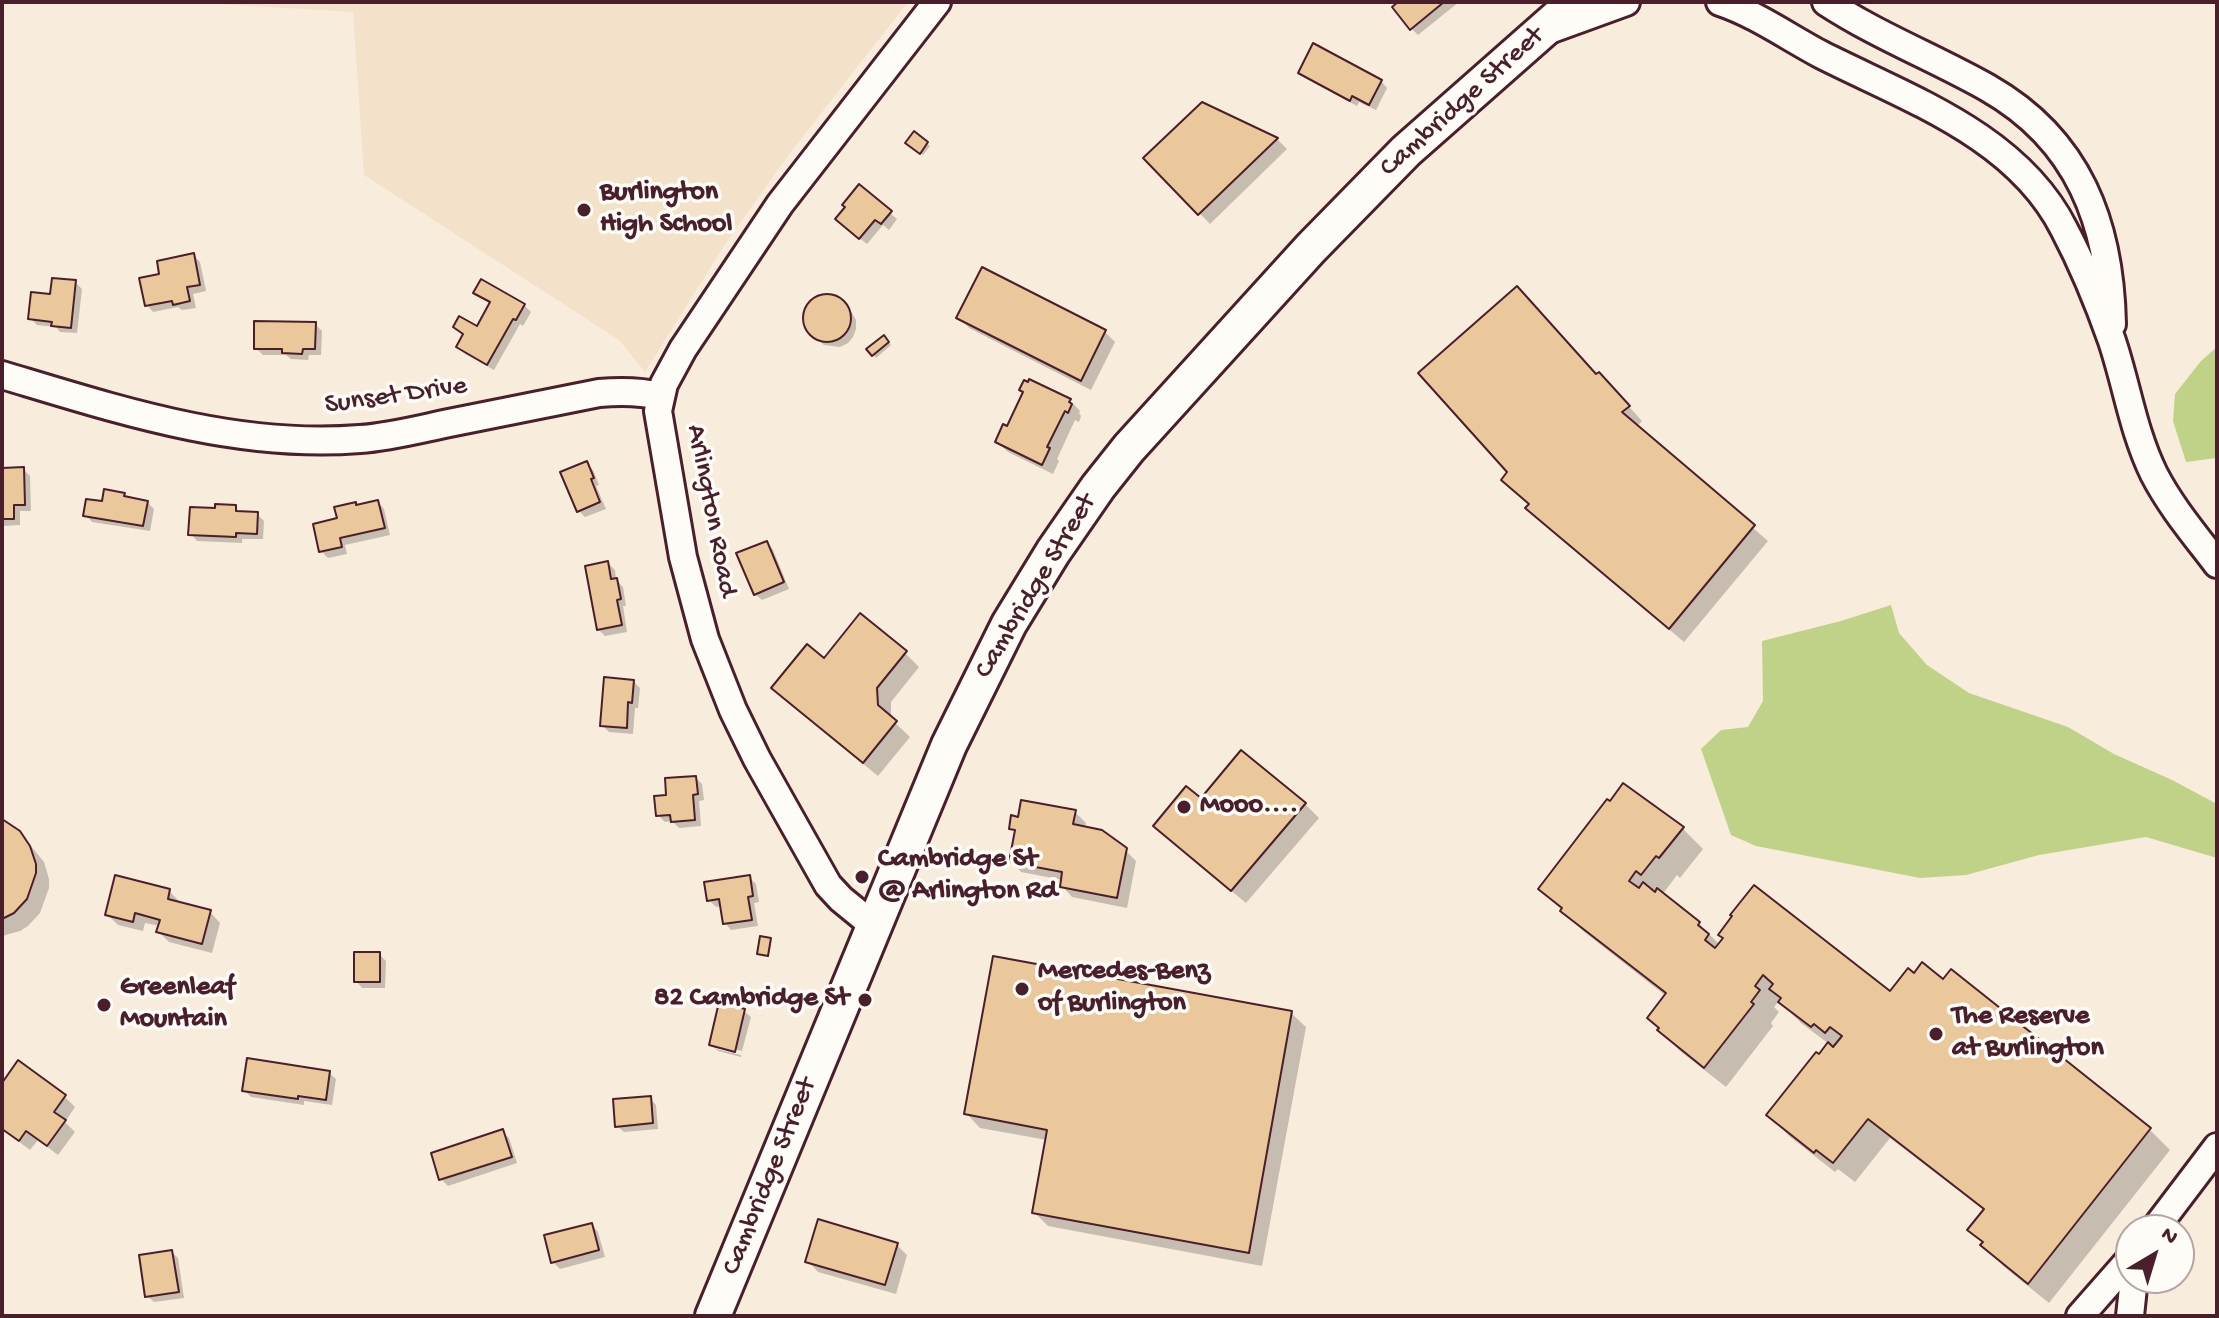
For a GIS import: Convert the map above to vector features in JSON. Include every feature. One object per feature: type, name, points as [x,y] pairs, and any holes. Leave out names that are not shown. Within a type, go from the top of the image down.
[{"type":"main road","name":"Cambridge Street","points":[[713,1316],[949,745],[1009,624],[1039,573],[1105,477],[1145,429],[1346,211],[1406,151],[1575,2]]},
{"type":"street","name":"Arlington Road","points":[[874,926],[826,882],[757,759],[717,672],[683,557],[658,411],[660,396],[671,370],[780,204],[937,2]]},
{"type":"street","points":[[1538,34],[1626,2]]},
{"type":"street","points":[[1720,2],[1946,118],[2015,164],[2047,201],[2063,226],[2112,344],[2134,424],[2155,475],[2181,518],[2217,564]]},
{"type":"street","points":[[1752,2],[1782,29],[1820,54]]},
{"type":"street","points":[[1826,2],[1991,89],[2037,124],[2052,140],[2075,171],[2101,231],[2110,273],[2112,344]]},
{"type":"street","name":"Sunset Drive","points":[[2,375],[174,424],[248,436],[319,441],[382,437],[599,393],[642,391],[660,396]]},
{"type":"street","points":[[2166,1214],[2217,1147]]},
{"type":"street","points":[[2080,1316],[2115,1276]]},
{"type":"street","points":[[2130,1316],[2132,1294]]},
{"type":"shaded area","name":"Burlington High School","points":[[185,2],[908,2],[790,153],[724,246],[645,372],[619,340],[364,175],[353,12]]},
{"type":"green space","points":[[2217,347],[2217,458],[2186,462],[2173,421],[2175,394],[2201,361]]},
{"type":"green space","points":[[1891,605],[1899,633],[1927,665],[1969,693],[2068,727],[2114,754],[2217,804],[2217,858],[2146,837],[2039,855],[1966,875],[1920,878],[1756,846],[1731,835],[1701,749],[1721,730],[1748,727],[1763,701],[1762,641]]},
{"type":"building","points":[[1398,2],[1444,2],[1410,30],[1392,7]]},
{"type":"building","points":[[1313,43],[1382,80],[1369,105],[1352,96],[1350,101],[1298,73]]},
{"type":"building","points":[[1202,102],[1278,138],[1198,215],[1143,158]]},
{"type":"building","points":[[914,131],[928,142],[920,154],[905,143]]},
{"type":"building","points":[[859,184],[892,211],[881,224],[875,220],[859,239],[835,219]]},
{"type":"building","points":[[194,253],[200,285],[187,287],[190,301],[145,306],[139,278],[159,274],[157,261]]},
{"type":"building","points":[[982,267],[1106,330],[1081,381],[956,318]]},
{"type":"building","points":[[52,278],[76,280],[71,328],[28,319],[31,292],[50,294]]},
{"type":"building","points":[[481,279],[525,304],[487,365],[456,347],[463,334],[453,327],[459,316],[477,326],[490,302],[473,293]]},
{"type":"building","points":[[1517,286],[1596,374],[1599,372],[1630,406],[1622,412],[1755,525],[1669,629],[1525,508],[1529,504],[1501,480],[1507,472],[1418,373]]},
{"type":"building","points":[[827,294],[844,301],[851,318],[844,335],[827,342],[810,335],[803,318],[810,301]]},
{"type":"building","points":[[254,321],[316,322],[315,349],[303,349],[302,354],[282,353],[282,349],[254,349]]},
{"type":"building","points":[[884,335],[889,342],[872,356],[866,349]]},
{"type":"building","points":[[1029,379],[1071,399],[1069,402],[1072,404],[1068,413],[1065,411],[1047,447],[1050,448],[1042,465],[995,442],[1003,424],[1007,426],[1023,392],[1019,390],[1024,380],[1028,382]]},
{"type":"building","points":[[587,461],[600,502],[577,512],[560,472]]},
{"type":"building","points":[[24,467],[25,505],[14,505],[14,519],[2,519],[2,468]]},
{"type":"building","points":[[104,489],[148,501],[143,526],[83,516],[86,499],[102,501]]},
{"type":"building","points":[[378,500],[385,528],[340,538],[342,547],[319,552],[313,524],[337,518],[334,507]]},
{"type":"building","points":[[215,504],[236,505],[236,511],[258,512],[257,534],[236,533],[236,537],[188,535],[190,507],[215,508]]},
{"type":"building","points":[[767,541],[784,582],[754,595],[736,553]]},
{"type":"building","points":[[608,561],[611,579],[617,578],[622,625],[597,630],[585,566]]},
{"type":"building","points":[[860,613],[907,651],[877,688],[878,705],[897,721],[863,763],[771,688],[807,644],[824,658]]},
{"type":"building","points":[[604,677],[634,680],[632,703],[628,702],[627,728],[600,726]]},
{"type":"building","points":[[1241,750],[1306,803],[1231,891],[1153,826],[1186,786],[1201,798]]},
{"type":"building","points":[[696,776],[698,794],[693,795],[695,820],[671,822],[670,815],[656,816],[654,796],[666,795],[665,778]]},
{"type":"building","name":"The Reserve at Burlington","points":[[1623,783],[1684,827],[1659,858],[1656,856],[1641,875],[1636,871],[1629,881],[1639,888],[1643,882],[1655,892],[1657,888],[1700,922],[1698,925],[1709,934],[1705,940],[1715,948],[1723,938],[1718,935],[1730,915],[1754,885],[1890,991],[1908,968],[1914,973],[1922,962],[1943,979],[1951,969],[2151,1128],[2028,1284],[1980,1245],[1983,1242],[1967,1230],[1984,1209],[1868,1119],[1833,1163],[1816,1150],[1814,1153],[1766,1115],[1816,1052],[1819,1054],[1828,1042],[1833,1047],[1842,1036],[1830,1027],[1825,1033],[1814,1024],[1811,1027],[1778,1002],[1781,998],[1769,989],[1773,984],[1763,975],[1755,986],[1760,990],[1751,1002],[1754,1004],[1704,1068],[1657,1030],[1659,1028],[1647,1018],[1666,993],[1560,911],[1562,908],[1538,889],[1607,799],[1610,801]]},
{"type":"building","points":[[1021,800],[1076,810],[1073,824],[1102,830],[1127,848],[1117,898],[1060,887],[1062,872],[1009,862],[1015,830],[1009,829],[1011,815],[1018,817]]},
{"type":"building","points":[[2,819],[20,831],[30,846],[36,873],[27,899],[14,913],[2,919]]},
{"type":"building","points":[[115,875],[170,889],[168,899],[211,910],[202,944],[156,932],[160,920],[135,913],[133,922],[105,915]]},
{"type":"building","points":[[750,875],[753,896],[748,897],[752,920],[723,924],[719,899],[707,901],[704,882]]},
{"type":"building","points":[[760,936],[771,938],[768,956],[757,954]]},
{"type":"building","points":[[354,952],[380,952],[380,982],[354,982]]},
{"type":"building","points":[[993,956],[1292,1011],[1249,1253],[1032,1213],[1047,1130],[964,1114]]},
{"type":"building","points":[[719,1002],[745,1009],[735,1052],[709,1045]]},
{"type":"building","points":[[247,1058],[330,1071],[326,1100],[242,1091]]},
{"type":"building","points":[[18,1060],[66,1095],[54,1112],[66,1120],[47,1146],[26,1131],[19,1141],[2,1129],[2,1083]]},
{"type":"building","points":[[651,1096],[653,1123],[615,1127],[613,1099]]},
{"type":"building","points":[[503,1129],[512,1157],[439,1180],[431,1153]]},
{"type":"building","points":[[818,1219],[898,1243],[885,1285],[805,1262]]},
{"type":"building","points":[[592,1223],[599,1250],[551,1263],[544,1235]]},
{"type":"building","points":[[172,1250],[179,1292],[145,1297],[139,1255]]},
{"type":"place","name":"Burlington High School","points":[[584,210]]},
{"type":"place","name":"Mooo....","points":[[1184,807]]},
{"type":"place","name":"Cambridge St @ Arlington Rd","points":[[862,877]]},
{"type":"place","name":"Mercedes-Benz of Burlington","points":[[1022,989]]},
{"type":"place","name":"82 Cambridge St","points":[[865,1000]]},
{"type":"place","name":"Greenleaf Mountain","points":[[104,1005]]},
{"type":"place","name":"The Reserve at Burlington","points":[[1936,1034]]}]
